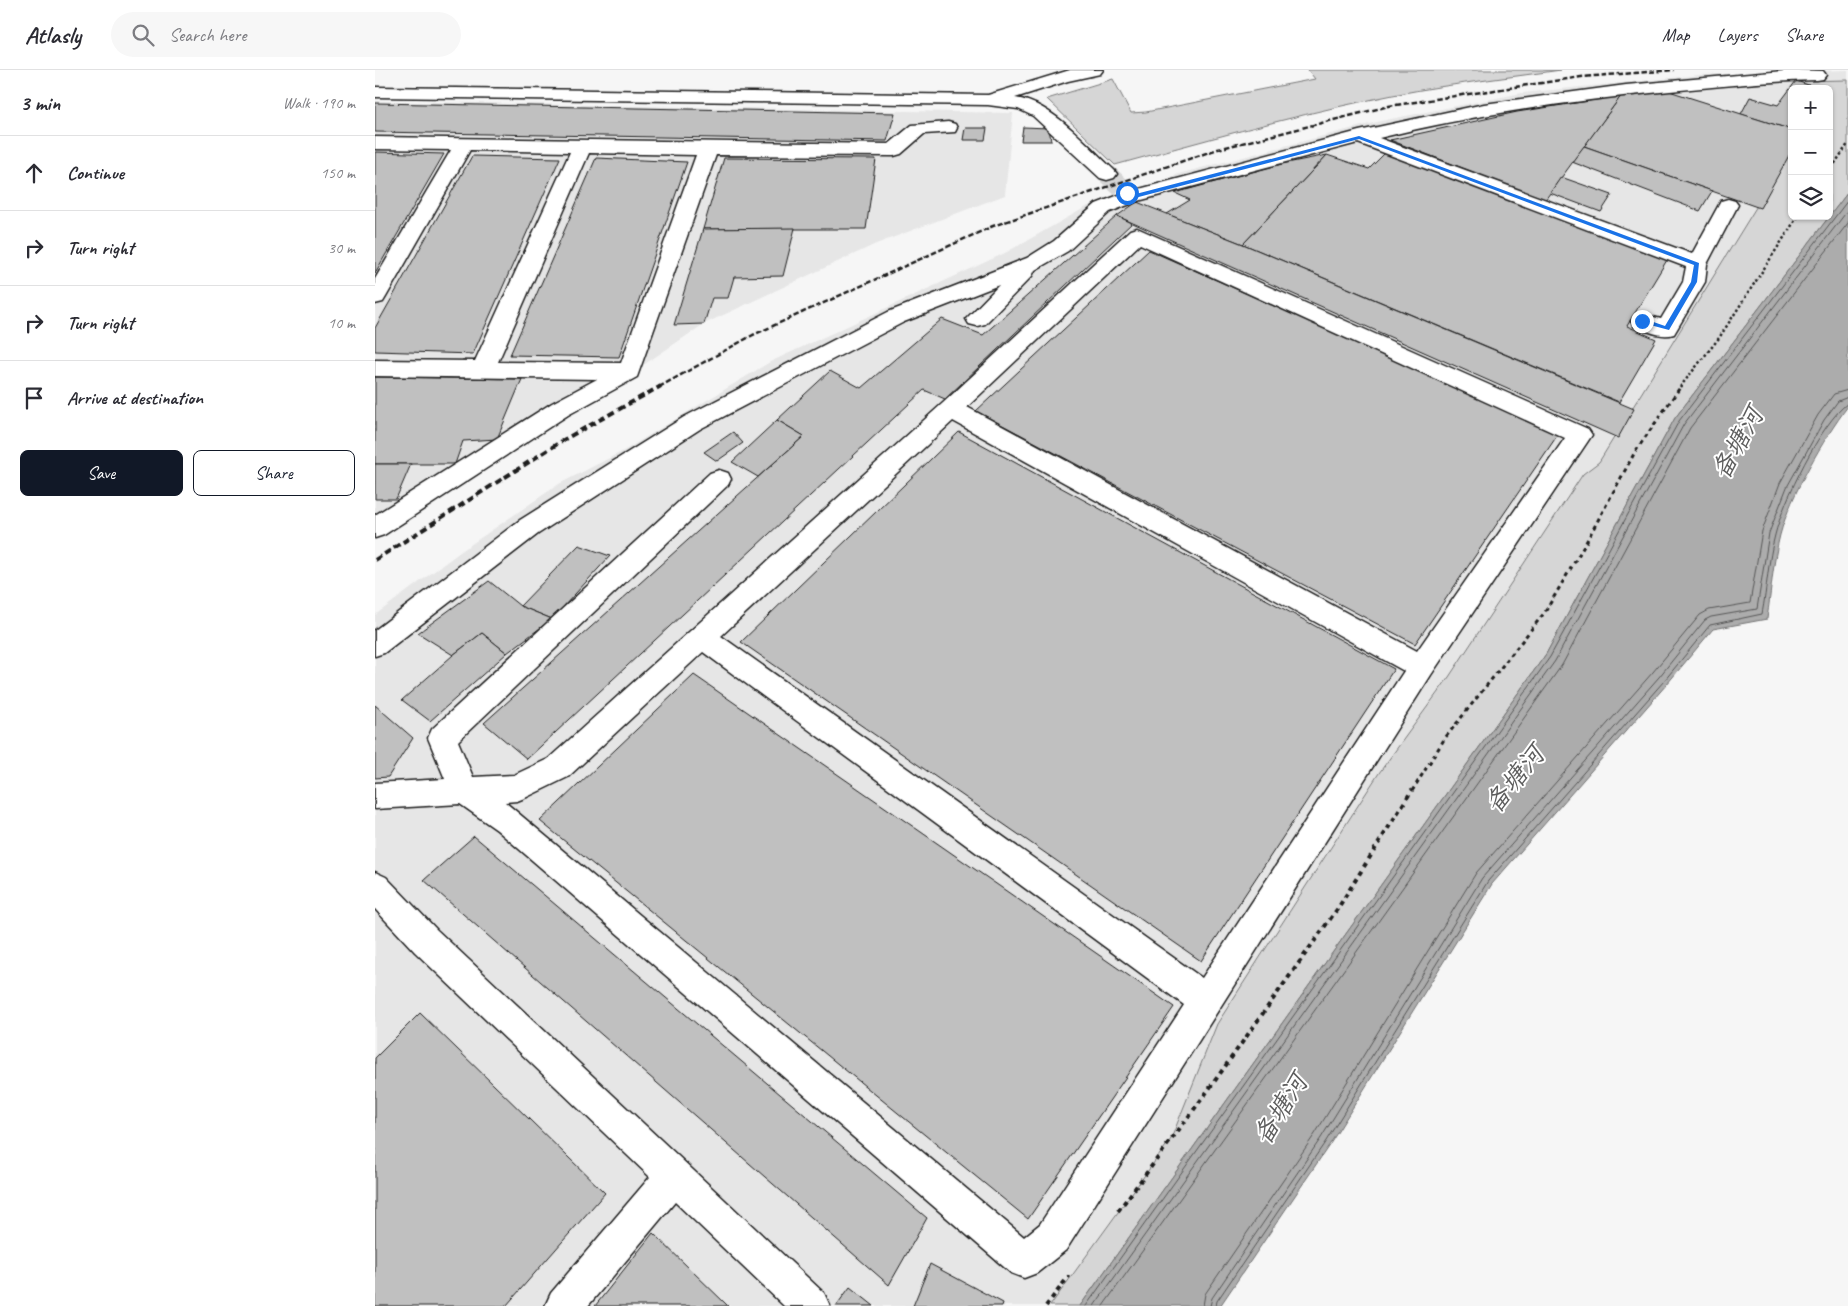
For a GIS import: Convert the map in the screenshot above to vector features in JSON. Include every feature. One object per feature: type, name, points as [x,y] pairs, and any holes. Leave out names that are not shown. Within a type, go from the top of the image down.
[{"type":"street","points":[[988,100],[1063,77],[1094,70]]},
{"type":"street","points":[[375,644],[529,527],[691,423],[896,316],[1034,263],[1061,246],[1103,208],[1129,195],[1429,120],[1518,103],[1707,82],[1784,75],[1817,75]]},
{"type":"street","points":[[375,92],[988,100],[1022,104],[1040,112],[1107,174]]},
{"type":"street","points":[[375,143],[708,149],[894,150],[919,129],[948,128]]},
{"type":"street","points":[[1359,137],[1697,264]]},
{"type":"street","points":[[375,297],[464,144]]},
{"type":"street","points":[[483,369],[582,147]]},
{"type":"street","points":[[375,528],[559,409],[629,371],[708,149]]},
{"type":"street","points":[[1642,321],[1666,329],[1694,282],[1697,264],[1728,205]]},
{"type":"street","points":[[375,796],[465,791],[517,788],[558,768],[951,409],[1137,235],[1580,435],[1421,667],[1053,1237],[1024,1260],[507,820],[465,791],[442,738],[719,479]]},
{"type":"street","points":[[977,318],[1034,263]]},
{"type":"street","points":[[375,368],[629,371]]},
{"type":"street","points":[[951,409],[1421,667]]},
{"type":"street","points":[[702,637],[1205,1000]]},
{"type":"street","points":[[375,887],[426,941],[811,1306]]},
{"type":"street","points":[[564,1306],[674,1176]]},
{"type":"path","points":[[1833,166],[1848,144]]},
{"type":"path","points":[[1115,1214],[1205,1096],[1338,908],[1445,738],[1545,612],[1584,546],[1635,452],[1692,370],[1719,338],[1795,220]]},
{"type":"path","points":[[1046,1306],[1073,1270]]},
{"type":"shaded area","points":[[1308,70],[1561,70],[1441,87],[1369,100],[1273,122],[1115,165],[1047,99],[1113,79],[1131,113],[1146,112],[1315,79]]},
{"type":"shaded area","points":[[1848,70],[1848,192],[1833,215],[1833,85],[1788,85],[1788,220],[1830,220],[1546,654],[1080,1306],[375,1306],[375,615],[460,552],[559,484],[625,450],[770,362],[1005,253],[1088,206],[1182,173],[1381,121],[1522,93],[1700,75]]},
{"type":"shaded area","points":[[1848,80],[1848,192],[1833,212],[1833,85],[1808,85],[1796,81]]},
{"type":"shaded area","points":[[375,101],[1013,113],[1005,195],[876,244],[704,324],[541,434],[375,535]]},
{"type":"shaded area","points":[[1788,155],[1788,220],[1827,220],[1675,418],[1546,654],[1080,1306],[1050,1306],[1171,1139],[1217,1024],[1379,773],[1449,677],[1583,474],[1599,462]]},
{"type":"water","name":"备塘河","points":[[1848,192],[1848,406],[1809,468],[1785,519],[1776,556],[1767,619],[1713,629],[1492,884],[1330,1144],[1220,1306],[1080,1306],[1546,654],[1675,418],[1827,220],[1833,220],[1833,212]]},
{"type":"building","points":[[1796,81],[1808,85],[1793,85]]},
{"type":"building","points":[[1669,91],[1788,129],[1788,157],[1760,208],[1584,146],[1621,96]]},
{"type":"building","points":[[1788,92],[1788,129],[1741,114],[1750,97],[1778,105]]},
{"type":"building","points":[[1621,96],[1545,200],[1390,140],[1517,112]]},
{"type":"building","points":[[375,103],[895,113],[887,141],[375,132]]},
{"type":"building","points":[[1023,127],[1049,128],[1051,141],[1021,141]]},
{"type":"building","points":[[965,128],[987,128],[985,140],[963,140]]},
{"type":"building","points":[[1584,146],[1712,191],[1700,211],[1572,162]]},
{"type":"building","points":[[375,152],[444,154],[375,273]]},
{"type":"building","points":[[1385,153],[1667,260],[1627,326],[1656,339],[1619,402],[1243,244],[1327,155],[1369,169]]},
{"type":"building","points":[[1327,155],[1243,244],[1167,214],[1190,200],[1175,193],[1277,165]]},
{"type":"building","points":[[472,156],[560,158],[473,354],[375,351],[375,328]]},
{"type":"building","points":[[596,158],[687,162],[619,357],[510,355]]},
{"type":"building","points":[[724,158],[876,159],[866,229],[703,229]]},
{"type":"building","points":[[1561,177],[1612,195],[1601,212],[1550,193]]},
{"type":"building","points":[[1137,202],[1243,244],[1634,409],[1618,438],[1117,216]]},
{"type":"building","points":[[1117,216],[1132,223],[945,399],[924,390],[527,759],[484,723],[804,436],[777,420],[830,371],[861,388],[942,319],[983,335]]},
{"type":"building","points":[[795,228],[783,276],[734,277],[728,298],[712,298],[704,324],[674,325],[703,229]]},
{"type":"building","points":[[1149,250],[1559,433],[1415,644],[976,411]]},
{"type":"building","points":[[375,377],[522,379],[497,439],[463,441],[455,464],[375,464]]},
{"type":"building","points":[[777,420],[804,436],[758,477],[732,462]]},
{"type":"building","points":[[733,432],[743,443],[717,461],[704,452]]},
{"type":"building","points":[[959,432],[1394,669],[1201,961],[741,642]]},
{"type":"building","points":[[375,464],[411,464],[396,499],[375,499]]},
{"type":"building","points":[[579,545],[610,556],[552,619],[520,606]]},
{"type":"building","points":[[489,581],[520,606],[552,619],[507,653],[482,633],[453,655],[418,633]]},
{"type":"building","points":[[482,633],[507,653],[430,721],[402,700],[453,655]]},
{"type":"building","points":[[694,675],[1174,1007],[1028,1219],[540,821]]},
{"type":"building","points":[[375,705],[413,738],[388,777],[375,778]]},
{"type":"building","points":[[474,836],[927,1218],[889,1285],[424,880]]},
{"type":"building","points":[[420,1013],[605,1193],[506,1306],[375,1306],[375,1058]]},
{"type":"building","points":[[653,1233],[728,1306],[595,1306]]},
{"type":"building","points":[[930,1264],[1003,1303],[1002,1306],[913,1306]]},
{"type":"building","points":[[850,1287],[874,1306],[836,1306]]},
{"type":"tunnel","points":[[1107,174],[1127,193]]},
{"type":"railway","points":[[659,387],[753,335],[993,226],[1218,149],[1389,106],[1581,77],[1674,70]]},
{"type":"railway","points":[[375,560],[565,439],[661,386]]},
{"type":"route","points":[[1127,193],[1131,197],[1359,137],[1697,264],[1694,282],[1666,329],[1642,321]]}]
